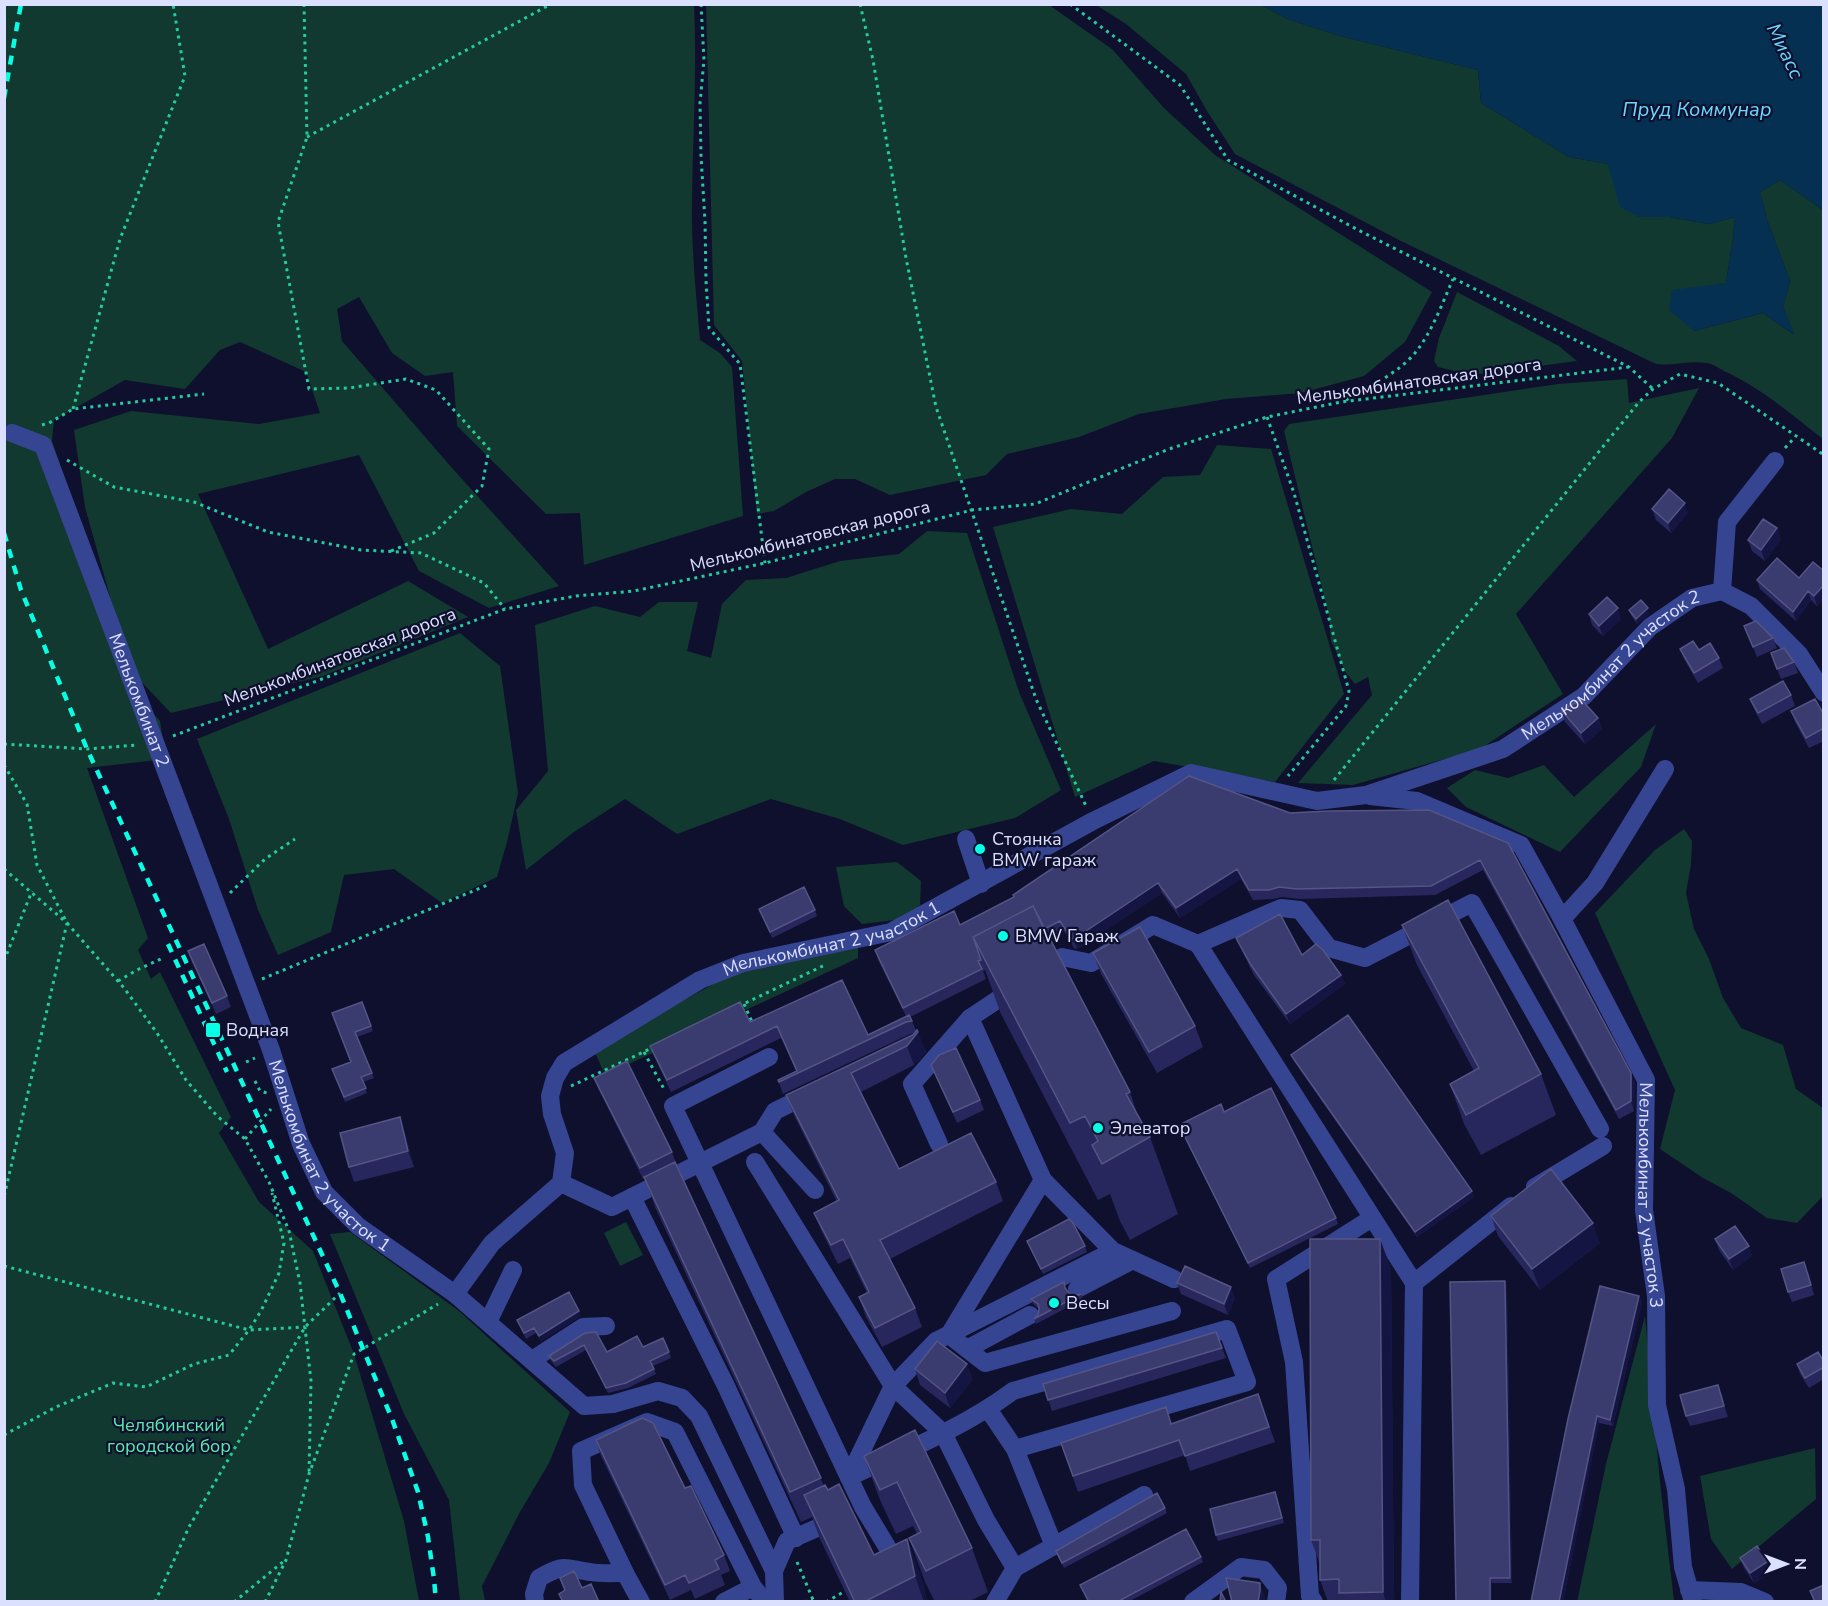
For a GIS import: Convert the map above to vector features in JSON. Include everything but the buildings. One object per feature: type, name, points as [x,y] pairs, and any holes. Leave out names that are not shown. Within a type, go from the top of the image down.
[{"type":"street","points":[[12,433],[42,445]]},
{"type":"street","name":"Мелькомбинат 2","points":[[42,445],[247,986]]},
{"type":"street","points":[[1722,591],[1727,522],[1775,461]]},
{"type":"street","name":"Мелькомбинат 2 участок 2","points":[[1366,795],[1503,749],[1584,696],[1650,627],[1692,598],[1722,591],[1751,606],[1799,654],[1824,693]]},
{"type":"street","points":[[1562,919],[1596,883],[1665,769]]},
{"type":"street","name":"Мелькомбинат 2 участок 1","points":[[550,1096],[555,1078],[564,1063],[700,980],[743,963],[891,932],[1094,821],[1191,773],[1317,801],[1366,795]]},
{"type":"street","name":"Мелькомбинат 2 участок 3","points":[[1366,795],[1417,801],[1521,845],[1646,1080],[1644,1210],[1656,1296],[1657,1405],[1676,1490],[1683,1567],[1691,1596],[1741,1592],[1765,1602]]},
{"type":"street","points":[[966,839],[981,884]]},
{"type":"street","points":[[1198,944],[1281,908],[1300,910],[1329,948],[1365,958],[1472,903],[1602,1138],[1541,1182],[1414,1283]]},
{"type":"street","points":[[939,1144],[912,1084],[970,1018],[1062,957],[1091,963],[1153,925],[1198,944],[1414,1283],[1410,1602]]},
{"type":"street","name":"Мелькомбинат 2 участок 1","points":[[247,986],[272,1050],[301,1144],[324,1192],[358,1226],[455,1294],[584,1406],[613,1404],[658,1391],[682,1398],[699,1416],[774,1571],[775,1602]]},
{"type":"street","points":[[970,1018],[1043,1180],[1113,1251],[1174,1279]]},
{"type":"street","points":[[769,1057],[673,1106],[863,1507],[898,1565]]},
{"type":"street","points":[[561,1183],[612,1207],[762,1132],[775,1111],[829,1085]]},
{"type":"street","points":[[455,1294],[492,1243],[561,1183],[565,1153],[552,1114],[550,1096]]},
{"type":"street","points":[[762,1132],[815,1190]]},
{"type":"street","points":[[755,1162],[893,1386],[943,1433],[986,1520],[1016,1568]]},
{"type":"street","points":[[949,1335],[1043,1180]]},
{"type":"street","points":[[632,1197],[726,1386],[792,1540]]},
{"type":"street","points":[[1314,1602],[1310,1596],[1294,1362],[1276,1279],[1372,1218]]},
{"type":"street","points":[[849,1477],[893,1386],[936,1341],[1113,1251]]},
{"type":"street","points":[[1077,1289],[1133,1260]]},
{"type":"street","points":[[488,1322],[513,1270]]},
{"type":"street","points":[[949,1335],[985,1364],[1172,1311]]},
{"type":"street","points":[[967,1349],[1030,1315]]},
{"type":"street","points":[[532,1360],[583,1327],[606,1326]]},
{"type":"street","points":[[849,1477],[943,1433],[988,1409],[1013,1391],[1227,1329],[1247,1382],[1015,1449]]},
{"type":"street","points":[[988,1409],[1015,1449],[1054,1546]]},
{"type":"street","points":[[641,1602],[583,1485],[581,1451],[647,1422],[675,1432],[753,1587],[765,1602]]},
{"type":"street","points":[[994,1602],[1016,1568],[1144,1495]]},
{"type":"street","points":[[774,1571],[792,1540],[863,1507]]},
{"type":"street","points":[[535,1602],[534,1594],[539,1578],[555,1569],[568,1567],[592,1573],[625,1573]]},
{"type":"street","points":[[1193,1602],[1241,1568],[1264,1570],[1278,1588],[1276,1602]]},
{"type":"street","points":[[724,1602],[753,1587]]},
{"type":"path","points":[[73,409],[120,239],[185,76],[173,4]]},
{"type":"path","points":[[304,4],[307,137],[278,222],[309,389],[349,388],[406,379],[436,390],[489,448],[482,486],[434,533],[391,551]]},
{"type":"path","points":[[307,137],[551,4]]},
{"type":"path","points":[[701,4],[704,60],[700,103],[701,156],[709,328],[740,364],[765,563]]},
{"type":"path","points":[[860,4],[873,60],[906,258],[936,407],[1036,699],[1094,821]]},
{"type":"path","points":[[1074,6],[1180,86],[1228,160],[1453,279],[1629,367],[1653,389]]},
{"type":"path","points":[[1341,402],[1382,381],[1414,354],[1436,320],[1453,279]]},
{"type":"path","name":"Мелькомбинатовская дорога","points":[[4,744],[87,749],[155,743],[505,609],[576,596],[634,591],[765,563],[972,510],[1035,504],[1169,448],[1267,417],[1341,402],[1629,367]]},
{"type":"path","points":[[1317,801],[1639,402],[1653,389],[1680,374],[1718,383],[1824,455]]},
{"type":"path","points":[[40,426],[73,409],[204,394]]},
{"type":"path","points":[[1267,417],[1294,492],[1349,691],[1346,706],[1275,792]]},
{"type":"path","points":[[42,445],[114,487],[194,502],[268,532],[361,550],[421,553],[484,583],[505,609]]},
{"type":"path","points":[[4,765],[27,804],[37,865],[67,923],[4,1197]]},
{"type":"path","points":[[218,908],[236,886],[265,859],[295,839]]},
{"type":"path","points":[[4,869],[67,923],[118,981],[157,1033],[186,1080],[218,1116],[245,1139],[269,1182],[289,1231],[300,1283],[311,1382],[309,1474]]},
{"type":"path","points":[[247,986],[490,884]]},
{"type":"path","points":[[4,961],[32,891]]},
{"type":"path","points":[[118,981],[163,958]]},
{"type":"path","points":[[734,1009],[833,962]]},
{"type":"path","points":[[744,1004],[754,1025]]},
{"type":"path","points":[[550,1096],[664,1042]]},
{"type":"path","points":[[644,1052],[673,1106]]},
{"type":"path","points":[[255,1081],[260,1091]]},
{"type":"path","points":[[245,1139],[263,1117]]},
{"type":"path","points":[[4,1435],[56,1407],[113,1383],[146,1387],[194,1364],[229,1355],[261,1311],[279,1273],[284,1243],[269,1182]]},
{"type":"path","points":[[4,1266],[249,1330],[305,1327]]},
{"type":"path","points":[[155,1602],[189,1527],[305,1327],[340,1293]]},
{"type":"path","points":[[265,1602],[286,1560],[309,1474],[354,1353],[455,1294]]},
{"type":"path","points":[[792,1540],[814,1600],[804,1602]]},
{"type":"path","points":[[234,1602],[286,1560]]},
{"type":"path","points":[[826,1602],[852,1588]]},
{"type":"green space","name":"Челябинский городской бор","points":[[5,5],[694,5],[692,216],[700,340],[720,353],[732,367],[743,516],[584,565],[580,513],[546,514],[457,426],[453,372],[425,376],[392,353],[359,297],[337,309],[342,341],[452,468],[559,586],[489,608],[419,571],[359,455],[198,494],[268,649],[408,581],[468,617],[323,676],[171,713],[132,672],[140,698],[160,721],[166,759],[87,768],[148,938],[138,950],[151,979],[160,972],[231,1117],[219,1133],[259,1202],[313,1251],[354,1354],[404,1521],[419,1601],[5,1602]],"holes":[[[240,342],[306,372],[320,413],[259,424],[131,411],[74,430],[85,507],[129,665],[52,441],[54,420],[125,380],[185,389],[220,350]]]},
{"type":"green space","points":[[706,5],[1049,5],[1112,49],[1164,108],[1215,155],[1432,292],[1405,342],[1364,376],[1301,393],[1226,399],[1139,414],[1079,437],[1007,454],[986,475],[890,495],[855,479],[835,479],[806,492],[774,511],[757,514],[742,361],[714,325]]},
{"type":"green space","points":[[1096,5],[1261,5],[1290,20],[1340,36],[1478,70],[1481,103],[1569,157],[1608,164],[1639,217],[1669,217],[1709,224],[1735,217],[1726,283],[1694,331],[1763,313],[1793,334],[1783,307],[1790,281],[1767,220],[1760,192],[1780,180],[1823,210],[1823,439],[1763,393],[1714,365],[1701,362],[1656,364],[1399,240],[1235,154],[1186,74],[1126,24]]},
{"type":"green space","points":[[1457,292],[1559,346],[1577,361],[1471,375],[1438,367],[1434,361],[1439,338]]},
{"type":"green space","points":[[1627,379],[1629,403],[1699,388],[1672,438],[1516,614],[1563,694],[1480,749],[1353,785],[1298,783],[1372,695],[1368,677],[1355,684],[1346,673],[1331,641],[1329,616],[1284,431],[1289,424],[1558,384]]},
{"type":"green space","points":[[1217,445],[1271,449],[1344,694],[1275,782],[1154,761],[1075,797],[993,527],[1071,509],[1122,514],[1163,477],[1200,475]]},
{"type":"green space","points":[[927,531],[967,533],[1019,692],[1061,790],[1015,818],[903,845],[840,819],[771,799],[677,834],[625,799],[574,832],[526,870],[516,810],[548,771],[535,625],[595,606],[640,617],[659,602],[698,602],[687,651],[711,658],[722,604],[746,580],[786,578],[840,561],[899,554]]},
{"type":"green space","points":[[460,633],[500,666],[518,793],[497,877],[442,903],[394,869],[344,875],[331,932],[278,955],[258,910],[229,819],[197,739]]},
{"type":"green space","points":[[1656,724],[1641,767],[1560,852],[1466,807],[1447,788],[1475,770],[1508,778],[1544,765],[1574,797]]},
{"type":"green space","points":[[1684,829],[1692,841],[1686,893],[1694,929],[1709,959],[1723,998],[1741,1028],[1783,1045],[1796,1089],[1823,1108],[1823,1196],[1797,1223],[1767,1218],[1660,1149],[1675,1090],[1595,913],[1655,850]]},
{"type":"green space","points":[[897,862],[921,881],[920,905],[904,919],[862,924],[844,906],[836,867]]},
{"type":"green space","points":[[858,946],[858,958],[605,1075],[594,1050],[735,972]]},
{"type":"green space","points":[[626,1222],[643,1255],[620,1266],[604,1233]]},
{"type":"green space","points":[[350,1232],[459,1311],[570,1412],[549,1463],[520,1512],[482,1586],[485,1601],[460,1601],[449,1500],[404,1414],[330,1234]]},
{"type":"green space","points":[[1645,1316],[1660,1482],[1674,1601],[1577,1602],[1606,1464]]},
{"type":"green space","points":[[1815,1448],[1816,1499],[1732,1569],[1711,1539],[1700,1476]]},
{"type":"water","name":"Пруд Коммунар","points":[[1261,5],[1823,5],[1823,210],[1780,180],[1760,192],[1767,220],[1790,281],[1783,307],[1795,335],[1763,313],[1694,331],[1669,310],[1672,290],[1726,283],[1735,217],[1709,224],[1669,217],[1639,217],[1620,207],[1608,164],[1569,157],[1481,103],[1478,70],[1340,36],[1290,20]]},
{"type":"railway","points":[[4,98],[21,4]]},
{"type":"railway","points":[[4,533],[21,590],[87,749],[340,1293],[392,1419],[418,1492],[428,1537],[436,1602]]},
{"type":"railway","points":[[168,944],[227,1072]]},
{"type":"place","name":"Стоянка BMW гараж","points":[[980,849]]},
{"type":"place","name":"BMW Гараж","points":[[1003,936]]},
{"type":"place","name":"Водная","points":[[213,1030]]},
{"type":"place","name":"Элеватор","points":[[1098,1128]]},
{"type":"place","name":"Весы","points":[[1054,1303]]},
{"type":"water label","name":"Миасс","points":[[1785,51]]}]
